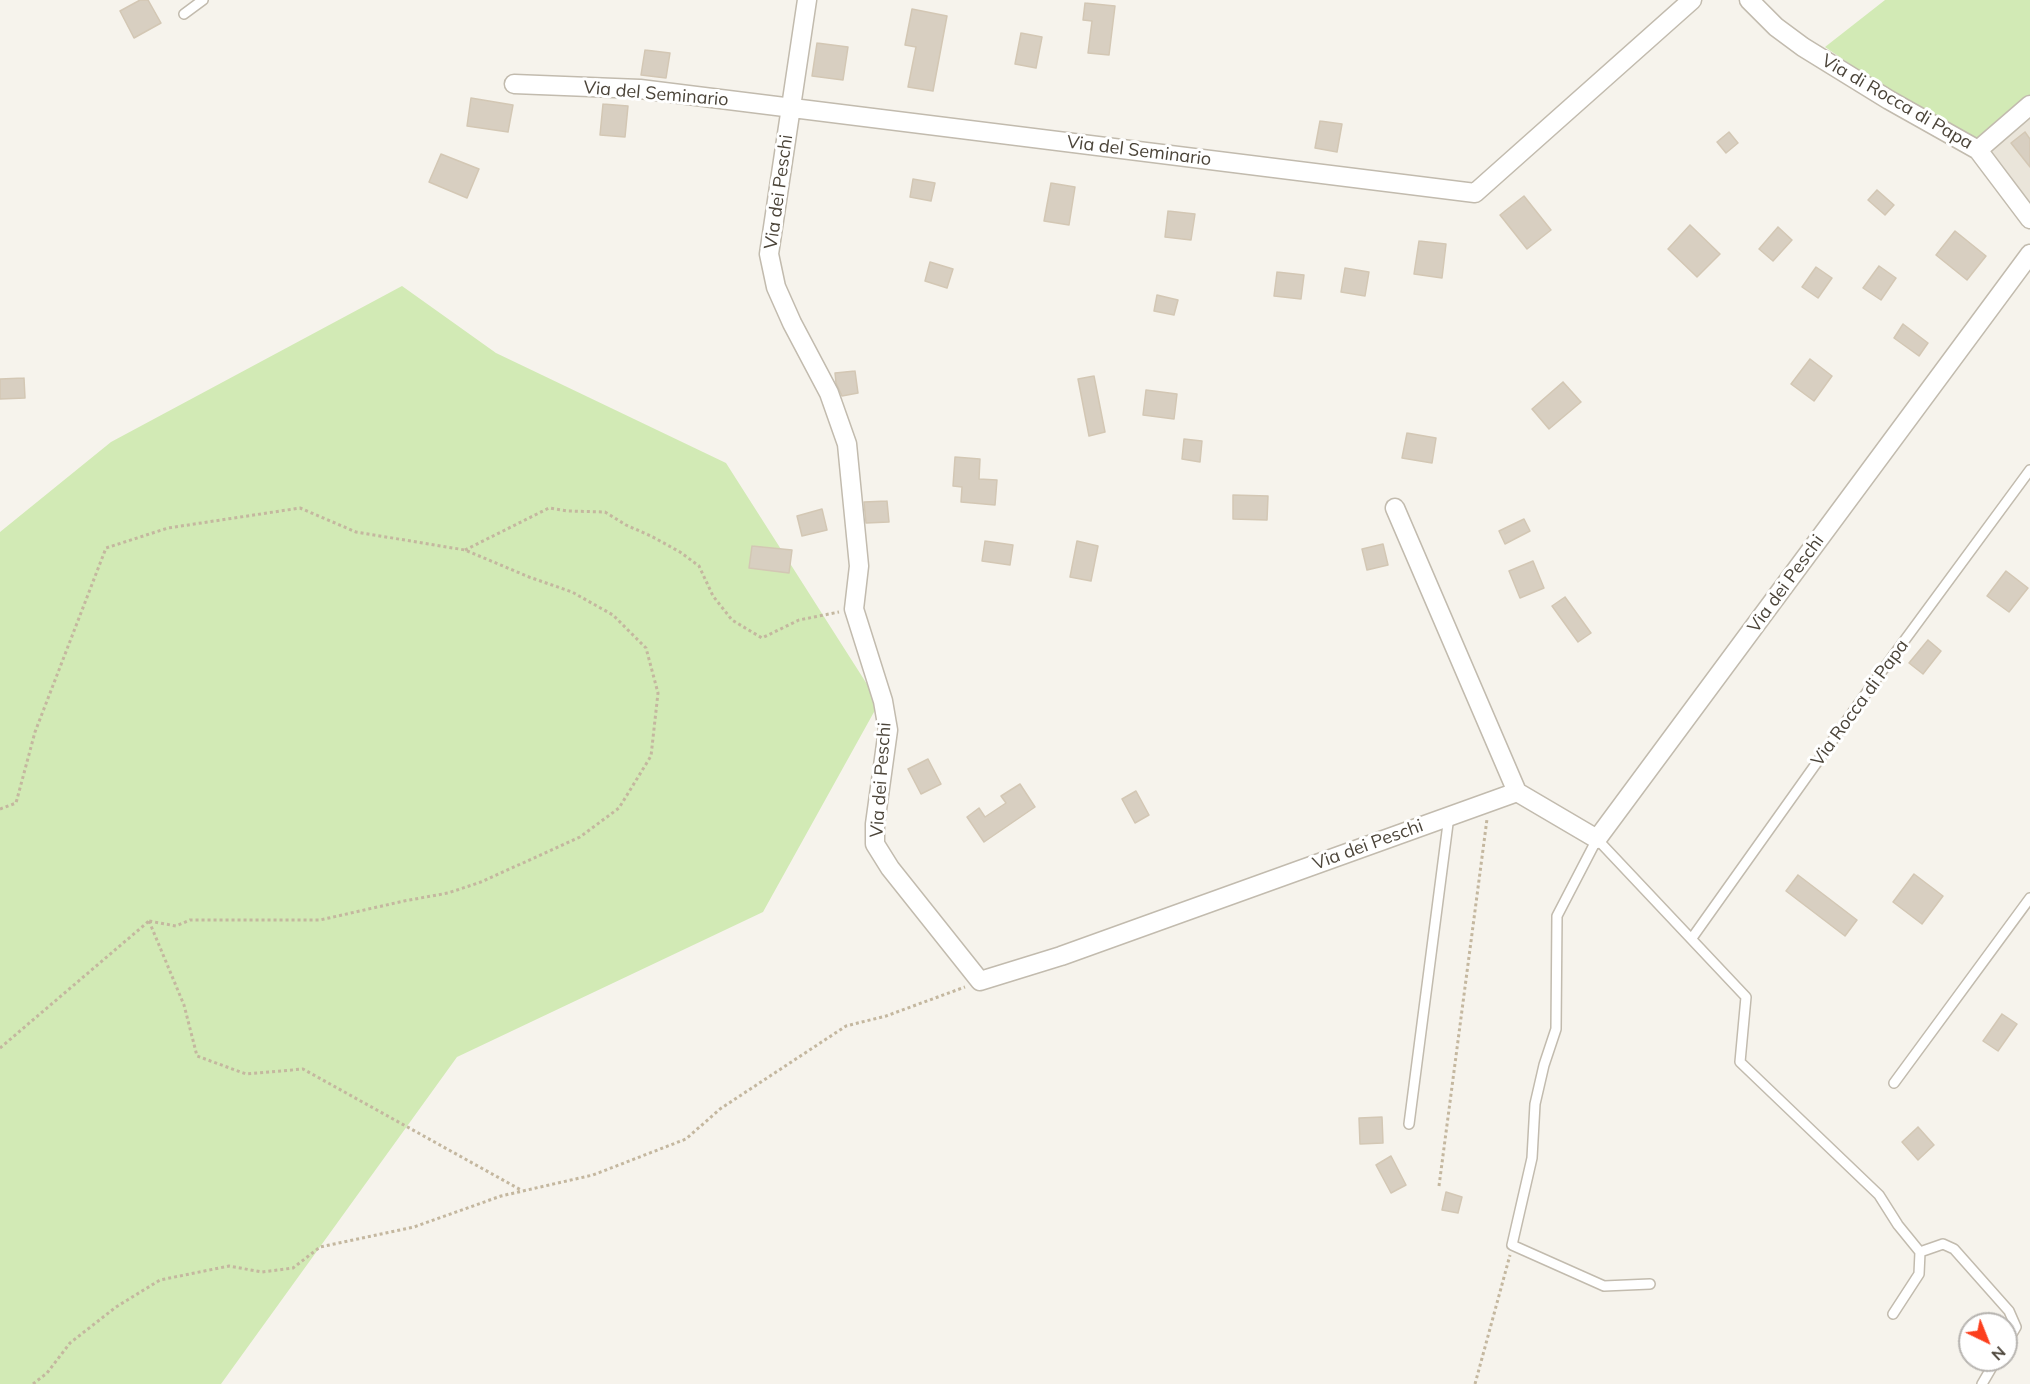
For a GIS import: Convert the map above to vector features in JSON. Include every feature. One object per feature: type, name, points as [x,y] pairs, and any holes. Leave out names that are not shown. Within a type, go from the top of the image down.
[{"type":"street","name":"Via dei Peschi","points":[[807,0],[769,254],[776,287],[792,323],[830,393],[847,444],[859,566],[854,609],[884,701],[888,730],[875,824],[875,844],[890,868],[980,981],[1061,956],[1516,792]]},
{"type":"street","name":"Via del Seminario","points":[[514,84],[640,89],[1475,193],[1692,0]]},
{"type":"street","name":"Via di Rocca di Papa","points":[[1760,3],[1785,34],[1803,47],[1889,100],[1978,150],[2030,219]]},
{"type":"street","points":[[1978,150],[2030,105]]},
{"type":"street","name":"Via dei Peschi","points":[[1597,839],[2030,254]]},
{"type":"street","points":[[1395,508],[1516,792],[1597,839]]},
{"type":"lane","points":[[184,14],[203,0]]},
{"type":"lane","name":"Via Rocca di Papa","points":[[1692,938],[1882,671],[2030,470]]},
{"type":"lane","points":[[1409,1124],[1449,816]]},
{"type":"lane","points":[[1650,1284],[1604,1286],[1512,1245],[1532,1158],[1535,1104],[1544,1065],[1556,1029],[1557,916],[1597,839],[1746,997],[1740,1062],[1879,1195],[1898,1225],[1920,1252],[1919,1274],[1893,1314]]},
{"type":"lane","points":[[1894,1083],[2030,898]]},
{"type":"lane","points":[[1920,1252],[1943,1244],[1954,1249],[2009,1312]]},
{"type":"path","points":[[0,809],[16,803],[35,732],[106,548],[168,528],[300,508],[356,531],[465,550],[572,592],[613,615],[646,648],[658,693],[651,756],[619,808],[580,837],[480,882],[448,893],[320,920],[190,920],[176,926],[149,921]]},
{"type":"path","points":[[465,550],[549,508],[605,512],[670,546],[699,566],[713,596],[732,620],[762,638],[799,620],[854,609]]},
{"type":"path","points":[[1439,1186],[1489,802]]},
{"type":"path","points":[[0,1048],[149,921]]},
{"type":"path","points":[[149,921],[184,1005],[197,1056],[246,1074],[303,1069],[523,1191]]},
{"type":"path","points":[[33,1384],[47,1373],[69,1343],[116,1306],[160,1280],[230,1266],[262,1272],[293,1268],[320,1247],[414,1227],[501,1196],[593,1174],[686,1139],[720,1109],[846,1026],[886,1016],[980,981]]},
{"type":"path","points":[[1475,1384],[1512,1245]]},
{"type":"shaded area","points":[[2030,105],[2030,219],[1978,150]]},
{"type":"green space","points":[[1885,0],[2030,0],[2030,105],[1977,139],[1920,112],[1825,47]]},
{"type":"green space","points":[[402,286],[496,353],[726,463],[879,703],[763,912],[457,1057],[221,1384],[0,1384],[0,532],[111,442]]},
{"type":"building","points":[[140,0],[148,0],[161,23],[134,38],[120,11]]},
{"type":"building","points":[[1085,3],[1115,6],[1109,55],[1088,53],[1092,21],[1083,20]]},
{"type":"building","points":[[912,9],[947,16],[933,91],[908,87],[916,47],[905,45]]},
{"type":"building","points":[[1021,33],[1042,37],[1036,68],[1015,64]]},
{"type":"building","points":[[817,43],[848,47],[843,80],[812,76]]},
{"type":"building","points":[[645,50],[670,53],[666,78],[641,75]]},
{"type":"building","points":[[471,98],[513,105],[508,132],[467,126]]},
{"type":"building","points":[[603,104],[628,106],[625,137],[600,135]]},
{"type":"building","points":[[1320,121],[1342,124],[1337,152],[1315,148]]},
{"type":"building","points":[[1729,132],[1738,143],[1726,153],[1717,142]]},
{"type":"building","points":[[2025,132],[2030,139],[2030,167],[2011,143]]},
{"type":"building","points":[[441,154],[479,169],[467,198],[429,182]]},
{"type":"building","points":[[913,179],[935,183],[931,201],[910,197]]},
{"type":"building","points":[[1051,183],[1075,187],[1069,225],[1044,221]]},
{"type":"building","points":[[1877,190],[1894,205],[1885,215],[1868,200]]},
{"type":"building","points":[[1524,196],[1551,230],[1527,249],[1500,215]]},
{"type":"building","points":[[1168,211],[1195,214],[1191,240],[1165,237]]},
{"type":"building","points":[[1690,225],[1720,254],[1697,277],[1668,249]]},
{"type":"building","points":[[1778,227],[1792,240],[1773,261],[1759,249]]},
{"type":"building","points":[[1955,231],[1986,256],[1967,280],[1936,255]]},
{"type":"building","points":[[1419,241],[1446,244],[1442,278],[1414,274]]},
{"type":"building","points":[[930,262],[953,269],[947,288],[925,281]]},
{"type":"building","points":[[1879,266],[1896,278],[1881,300],[1863,288]]},
{"type":"building","points":[[1816,267],[1832,278],[1818,298],[1802,287]]},
{"type":"building","points":[[1345,268],[1369,272],[1365,296],[1341,292]]},
{"type":"building","points":[[1277,272],[1304,275],[1301,299],[1274,296]]},
{"type":"building","points":[[1157,295],[1178,300],[1174,315],[1154,311]]},
{"type":"building","points":[[1903,324],[1928,343],[1919,356],[1894,338]]},
{"type":"building","points":[[1810,359],[1832,376],[1814,401],[1791,384]]},
{"type":"building","points":[[855,371],[858,393],[842,396],[836,383],[835,373]]},
{"type":"building","points":[[1094,376],[1105,432],[1089,436],[1078,379]]},
{"type":"building","points":[[24,378],[25,398],[0,399],[0,379]]},
{"type":"building","points":[[1563,382],[1581,402],[1549,429],[1532,409]]},
{"type":"building","points":[[1146,390],[1177,394],[1174,419],[1143,415]]},
{"type":"building","points":[[1407,433],[1436,438],[1432,463],[1402,458]]},
{"type":"building","points":[[1184,439],[1202,441],[1200,462],[1182,459]]},
{"type":"building","points":[[955,457],[980,459],[979,479],[997,480],[995,505],[961,502],[962,487],[953,486]]},
{"type":"building","points":[[1233,495],[1268,496],[1267,520],[1233,519]]},
{"type":"building","points":[[887,501],[889,522],[866,523],[864,502]]},
{"type":"building","points":[[822,509],[827,530],[802,536],[797,516]]},
{"type":"building","points":[[1524,519],[1530,531],[1505,544],[1499,531]]},
{"type":"building","points":[[985,541],[1013,545],[1010,565],[982,561]]},
{"type":"building","points":[[1077,541],[1098,546],[1091,581],[1070,577]]},
{"type":"building","points":[[1383,544],[1388,565],[1367,570],[1362,549]]},
{"type":"building","points":[[752,546],[792,550],[789,573],[749,568]]},
{"type":"building","points":[[1533,561],[1544,588],[1520,598],[1509,571]]},
{"type":"building","points":[[2006,571],[2028,588],[2009,612],[1987,596]]},
{"type":"building","points":[[1565,597],[1591,633],[1578,642],[1552,606]]},
{"type":"building","points":[[1928,640],[1941,651],[1923,674],[1909,663]]},
{"type":"building","points":[[928,759],[941,784],[921,794],[908,769]]},
{"type":"building","points":[[1020,784],[1035,807],[984,842],[967,817],[979,808],[985,817],[1006,803],[1001,796]]},
{"type":"building","points":[[1136,791],[1149,815],[1135,823],[1122,799]]},
{"type":"building","points":[[1914,874],[1943,896],[1922,924],[1893,902]]},
{"type":"building","points":[[1798,875],[1857,920],[1845,936],[1786,891]]},
{"type":"building","points":[[2002,1014],[2017,1024],[1998,1051],[1983,1041]]},
{"type":"building","points":[[1382,1117],[1383,1143],[1360,1144],[1359,1118]]},
{"type":"building","points":[[1918,1127],[1934,1145],[1918,1160],[1902,1142]]},
{"type":"building","points":[[1391,1156],[1406,1185],[1391,1193],[1376,1165]]},
{"type":"building","points":[[1446,1192],[1462,1197],[1458,1213],[1442,1210]]}]
